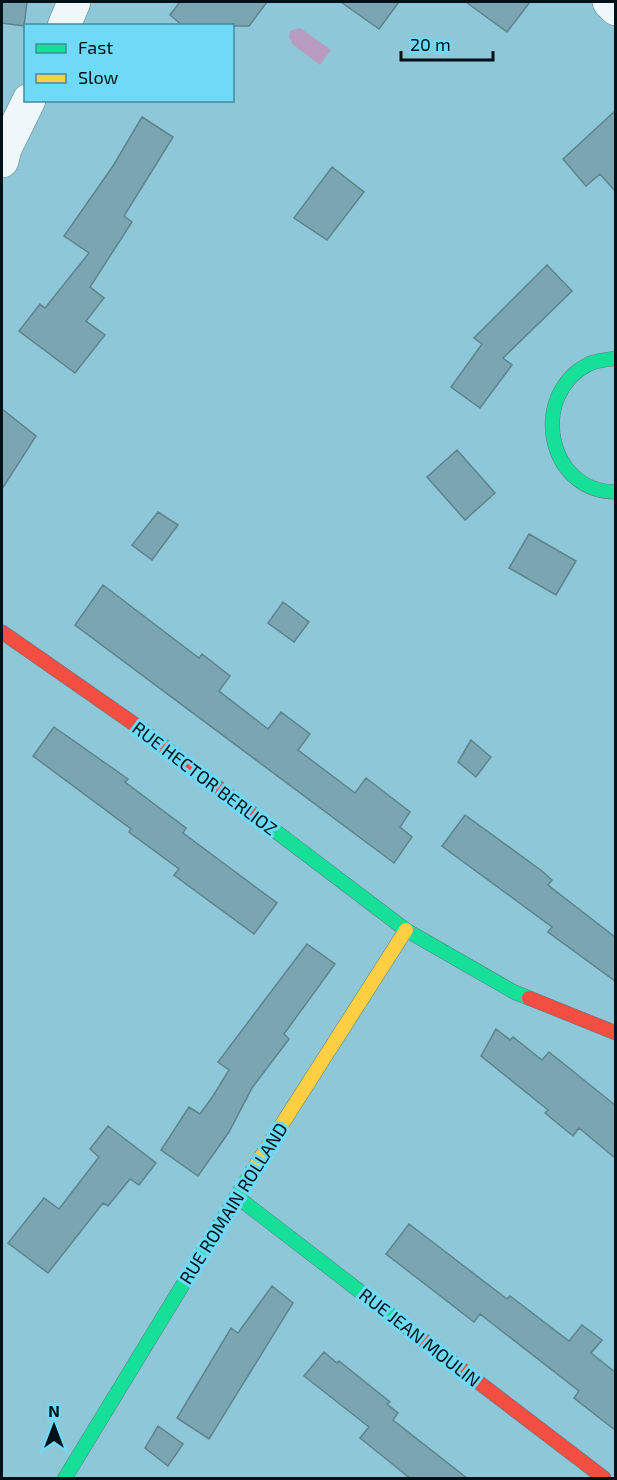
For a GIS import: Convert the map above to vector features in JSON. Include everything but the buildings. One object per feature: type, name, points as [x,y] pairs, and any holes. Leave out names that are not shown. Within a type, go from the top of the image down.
[{"type":"street","points":[[65,24],[74,2]]},
{"type":"street","points":[[609,2],[615,9]]},
{"type":"street","points":[[3,153],[28,102]]},
{"type":"street","points":[[615,358],[590,363],[572,375],[559,391],[550,416],[552,442],[561,464],[577,480],[598,490],[615,492]]},
{"type":"street","name":"RUE HECTOR BERLIOZ","points":[[2,632],[136,726],[406,930],[514,992],[615,1033]]},
{"type":"street","name":"RUE ROMAIN ROLLAND","points":[[65,1479],[236,1196],[406,930]]},
{"type":"street","name":"RUE JEAN MOULIN","points":[[236,1196],[604,1479]]},
{"type":"shaded area","points":[[300,28],[331,50],[320,65],[291,43],[290,31]]},
{"type":"traffic: fast","points":[[616,358],[589,364],[570,378],[558,397],[553,418],[554,439],[561,459],[574,476],[592,488],[616,492]]},
{"type":"traffic: fast","points":[[249,811],[406,930],[514,992],[529,998]]},
{"type":"traffic: fast","points":[[65,1478],[254,1168]]},
{"type":"traffic: fast","points":[[236,1196],[418,1336]]},
{"type":"traffic: slow","points":[[254,1168],[406,930]]},
{"type":"traffic: jam","points":[[2,632],[137,726],[249,811]]},
{"type":"traffic: jam","points":[[529,998],[616,1033]]},
{"type":"traffic: jam","points":[[418,1336],[604,1478]]}]
